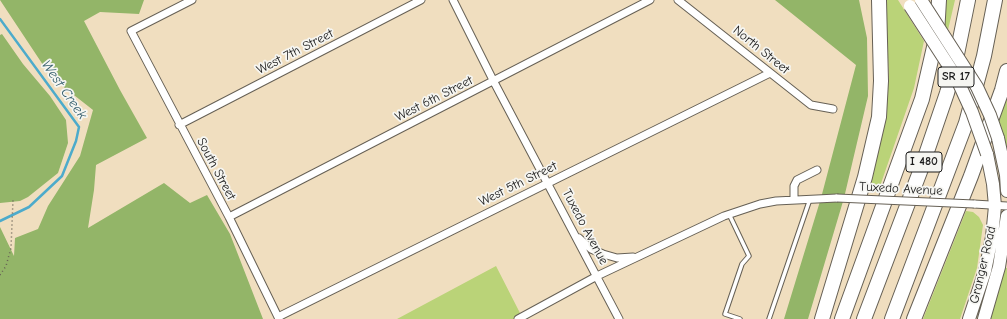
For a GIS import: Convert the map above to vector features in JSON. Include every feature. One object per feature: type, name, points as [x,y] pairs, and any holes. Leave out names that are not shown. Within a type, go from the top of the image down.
[{"type":"highway","points":[[822,319],[865,177],[878,117],[881,81],[879,0]]},
{"type":"highway","points":[[842,319],[922,99],[937,34],[939,0]]},
{"type":"highway","name":"I 480","points":[[864,319],[922,169],[947,93],[955,64],[968,0]]},
{"type":"highway","name":"I 480","points":[[892,319],[966,123],[982,62],[994,0]]},
{"type":"highway","points":[[914,319],[972,176],[1002,90],[1007,71]]},
{"type":"main road","name":"Granger Road","points":[[912,2],[977,87],[990,115],[998,138],[1006,175],[1007,192]]},
{"type":"main road","name":"Granger Road","points":[[912,2],[956,77],[975,117],[987,154],[992,176],[995,206],[992,237],[985,270],[968,319]]},
{"type":"main road","name":"Granger Road","points":[[984,319],[999,267],[1007,216]]},
{"type":"street","name":"South Street","points":[[192,0],[131,31],[179,125],[229,217],[278,318]]},
{"type":"street","name":"West 7th Street","points":[[179,125],[421,0]]},
{"type":"street","name":"Tuxedo Avenue","points":[[453,0],[494,82],[597,276],[729,214],[760,204],[794,199],[837,198],[1007,206]]},
{"type":"street","name":"West 6th Street","points":[[229,217],[494,82],[650,0]]},
{"type":"street","name":"North Street","points":[[678,0],[811,105],[833,109]]},
{"type":"street","name":"West 5th Street","points":[[278,318],[770,73]]},
{"type":"street","points":[[794,199],[794,186],[797,180],[817,170]]},
{"type":"street","points":[[574,231],[591,249],[603,254],[629,258],[642,255]]},
{"type":"street","points":[[518,319],[597,276],[619,319]]},
{"type":"lane","points":[[769,319],[810,198]]},
{"type":"lane","points":[[729,214],[749,256],[742,264],[725,314],[740,319]]},
{"type":"path","points":[[0,275],[6,266],[11,248],[13,200]]},
{"type":"green space","points":[[0,0],[144,0],[139,14],[100,12],[84,21],[147,138],[96,165],[88,228],[164,183],[190,203],[207,195],[230,234],[263,319],[0,319],[0,227],[14,256],[15,238],[38,229],[48,206],[80,156],[93,110],[51,77]]},
{"type":"green space","points":[[775,0],[859,0],[867,38],[868,96],[844,198],[808,319],[784,319],[821,198],[856,65]]},
{"type":"green space","points":[[878,0],[898,0],[924,41],[914,88],[878,192],[866,191],[876,158],[889,78],[887,37]]},
{"type":"green space","points":[[942,0],[955,0],[948,30],[942,20]]},
{"type":"green space","points":[[2,34],[23,64],[50,96],[66,120],[68,143],[58,173],[28,197],[20,201],[0,203],[0,35]]},
{"type":"green space","points":[[1007,71],[1007,152],[995,127]]},
{"type":"green space","points":[[966,211],[973,212],[979,217],[983,225],[977,268],[960,319],[923,319]]},
{"type":"green space","points":[[496,266],[520,313],[514,319],[397,319]]},
{"type":"green space","points":[[999,267],[1007,268],[1007,319],[984,319]]},
{"type":"waterway","name":"West Creek","points":[[0,19],[79,127],[76,141],[62,176],[29,207],[0,221]]}]
